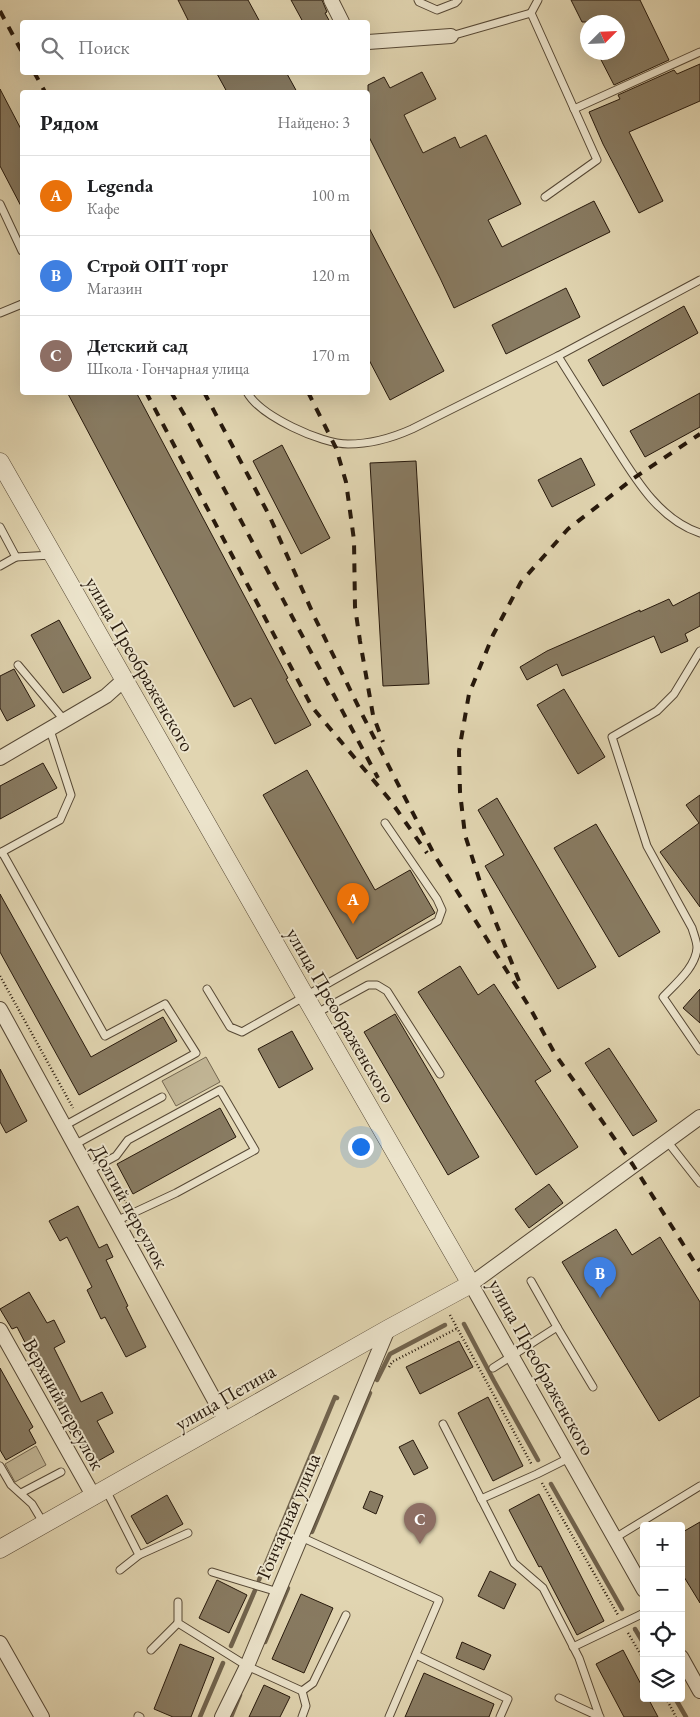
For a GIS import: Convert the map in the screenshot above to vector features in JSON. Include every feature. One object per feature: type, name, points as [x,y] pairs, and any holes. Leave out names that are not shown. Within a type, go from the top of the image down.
[{"type":"street","points":[[330,0],[341,20]]},
{"type":"street","points":[[370,42],[451,36]]},
{"type":"street","name":"улица Преображенского","points":[[0,462],[471,1284],[640,1583]]},
{"type":"street","points":[[0,758],[65,722],[106,696],[125,679]]},
{"type":"street","name":"Долгий переулок","points":[[0,1009],[226,1421]]},
{"type":"street","points":[[471,1284],[700,1117]]},
{"type":"street","name":"улица Петина","points":[[0,1549],[471,1284]]},
{"type":"street","name":"Гончарная улица","points":[[222,1717],[247,1666],[388,1329]]},
{"type":"street","name":"Верхний переулок","points":[[0,1331],[100,1493]]},
{"type":"street","points":[[0,1643],[42,1717]]},
{"type":"street","points":[[685,1664],[700,1691]]},
{"type":"lane","points":[[418,0],[438,10],[458,0]]},
{"type":"lane","points":[[451,36],[530,13],[538,0]]},
{"type":"lane","points":[[530,13],[597,160],[544,197]]},
{"type":"lane","points":[[574,109],[700,52]]},
{"type":"lane","points":[[0,204],[20,247]]},
{"type":"lane","points":[[249,395],[263,410],[278,420],[312,435],[347,444],[378,440],[403,433],[558,356],[700,280]]},
{"type":"lane","points":[[0,313],[20,304]]},
{"type":"lane","points":[[558,356],[634,478],[667,514],[700,533]]},
{"type":"lane","points":[[0,527],[16,557]]},
{"type":"lane","points":[[0,566],[16,557],[53,554]]},
{"type":"lane","points":[[700,651],[674,694],[658,711],[612,737],[648,846],[696,939],[696,955],[690,967],[663,998],[700,1051]]},
{"type":"lane","points":[[18,665],[65,722]]},
{"type":"lane","points":[[50,730],[71,795],[60,820],[1,852],[105,1036],[165,1004],[196,1052],[64,1126]]},
{"type":"lane","points":[[207,989],[230,1027],[242,1032],[438,921],[442,910],[437,898],[385,823]]},
{"type":"lane","points":[[315,1014],[368,985],[377,984],[387,991],[440,1074]]},
{"type":"lane","points":[[88,1171],[116,1156],[128,1140],[220,1090],[256,1150],[176,1193],[116,1221]]},
{"type":"lane","points":[[74,1145],[162,1097]]},
{"type":"lane","points":[[666,1141],[700,1183]]},
{"type":"lane","points":[[531,1281],[593,1387]]},
{"type":"lane","points":[[493,1368],[557,1327]]},
{"type":"lane","points":[[443,1424],[514,1563],[543,1588],[579,1658],[600,1716]]},
{"type":"lane","points":[[481,1499],[569,1458]]},
{"type":"lane","points":[[0,1466],[11,1485],[32,1504],[44,1524]]},
{"type":"lane","points":[[21,1494],[61,1472]]},
{"type":"lane","points":[[614,1538],[700,1486]]},
{"type":"lane","points":[[100,1493],[139,1555]]},
{"type":"lane","points":[[120,1570],[139,1555],[188,1533]]},
{"type":"lane","points":[[301,1537],[439,1600],[389,1717]]},
{"type":"lane","points":[[212,1572],[278,1592]]},
{"type":"lane","points":[[151,1650],[178,1623],[178,1602]]},
{"type":"lane","points":[[302,1691],[313,1683],[346,1615]]},
{"type":"lane","points":[[573,1648],[640,1615]]},
{"type":"lane","points":[[178,1623],[247,1666],[302,1691]]},
{"type":"lane","points":[[416,1655],[508,1699],[500,1717]]},
{"type":"lane","points":[[302,1691],[306,1706],[302,1717]]},
{"type":"lane","points":[[559,1698],[600,1716]]},
{"type":"path","points":[[0,976],[79,1118]]},
{"type":"path","points":[[104,1163],[132,1213]]},
{"type":"path","points":[[388,1369],[392,1362],[458,1328],[537,1474],[642,1657]]},
{"type":"path","points":[[668,1702],[676,1717]]},
{"type":"shaded area","points":[[206,1057],[220,1082],[176,1106],[162,1081]]},
{"type":"shaded area","points":[[36,1446],[46,1465],[15,1482],[5,1464]]},
{"type":"building","points":[[178,0],[248,0],[259,20],[188,20]]},
{"type":"building","points":[[291,0],[322,0],[329,20],[302,20]]},
{"type":"building","points":[[571,0],[640,0],[669,60],[614,85],[601,60],[625,60],[625,15],[580,15],[580,18]]},
{"type":"building","points":[[700,64],[700,101],[629,132],[663,201],[639,213],[603,144],[589,112],[620,99],[618,95],[674,70],[677,74]]},
{"type":"building","points":[[422,72],[436,99],[404,115],[423,153],[455,137],[460,148],[486,135],[521,204],[488,220],[502,247],[594,201],[610,232],[454,308],[370,139],[370,90],[368,90],[368,85],[384,77],[390,88]]},
{"type":"building","points":[[218,75],[288,75],[296,90],[226,90]]},
{"type":"building","points":[[0,89],[20,127],[20,204],[0,166]]},
{"type":"building","points":[[370,230],[444,371],[390,400],[370,362]]},
{"type":"building","points":[[566,288],[580,317],[506,354],[492,325]]},
{"type":"building","points":[[684,306],[698,333],[603,386],[588,360]]},
{"type":"building","points":[[700,393],[700,427],[645,457],[630,431]]},
{"type":"building","points":[[69,395],[138,395],[288,678],[286,679],[311,725],[275,744],[251,698],[234,707]]},
{"type":"building","points":[[282,445],[330,538],[301,554],[253,461]]},
{"type":"building","points":[[581,458],[595,485],[552,507],[538,480]]},
{"type":"building","points":[[416,461],[429,684],[383,686],[370,463]]},
{"type":"building","points":[[700,592],[700,626],[685,634],[688,641],[661,653],[654,636],[562,676],[557,664],[527,680],[520,667],[547,651],[640,610],[640,612],[669,599],[673,606]]},
{"type":"building","points":[[59,620],[91,678],[63,693],[31,635]]},
{"type":"building","points":[[14,669],[35,706],[7,721],[0,708],[0,676]]},
{"type":"building","points":[[564,689],[605,757],[578,774],[537,705]]},
{"type":"building","points":[[43,763],[57,788],[0,819],[0,786]]},
{"type":"building","points":[[307,770],[375,890],[410,870],[435,913],[357,959],[263,795]]},
{"type":"building","points":[[700,795],[700,907],[660,852],[699,823],[686,805]]},
{"type":"building","points":[[497,798],[596,967],[558,989],[485,866],[504,855],[478,810]]},
{"type":"building","points":[[596,824],[660,932],[619,957],[554,848]]},
{"type":"building","points":[[0,894],[91,1057],[163,1017],[177,1041],[79,1095],[0,952]]},
{"type":"building","points":[[460,966],[478,995],[494,984],[551,1071],[535,1081],[578,1147],[536,1175],[418,992]]},
{"type":"building","points":[[700,989],[700,1023],[683,1008]]},
{"type":"building","points":[[395,1014],[479,1157],[448,1175],[364,1032]]},
{"type":"building","points":[[292,1031],[313,1069],[279,1088],[258,1049]]},
{"type":"building","points":[[609,1048],[657,1121],[633,1136],[585,1063]]},
{"type":"building","points":[[0,1069],[27,1121],[6,1133],[0,1122]]},
{"type":"building","points":[[220,1108],[236,1137],[133,1194],[117,1164]]},
{"type":"building","points":[[549,1184],[563,1203],[529,1228],[515,1209]]},
{"type":"building","points":[[78,1206],[99,1248],[107,1244],[113,1257],[106,1260],[146,1347],[126,1357],[105,1317],[101,1319],[87,1290],[92,1287],[67,1237],[60,1241],[49,1221]]},
{"type":"building","points":[[616,1229],[632,1255],[660,1237],[700,1302],[700,1396],[659,1421],[562,1262]]},
{"type":"building","points":[[29,1292],[47,1323],[54,1320],[65,1342],[54,1348],[81,1402],[102,1392],[113,1413],[97,1421],[114,1452],[91,1465],[73,1433],[71,1434],[17,1327],[12,1329],[0,1309]]},
{"type":"building","points":[[459,1341],[473,1367],[420,1394],[406,1367]]},
{"type":"building","points":[[0,1368],[33,1427],[29,1430],[36,1443],[6,1460],[0,1450]]},
{"type":"building","points":[[488,1397],[523,1466],[493,1481],[458,1413]]},
{"type":"building","points":[[413,1440],[428,1468],[414,1475],[399,1447]]},
{"type":"building","points":[[370,1491],[383,1496],[376,1514],[363,1508]]},
{"type":"building","points":[[539,1494],[604,1621],[577,1635],[509,1510]]},
{"type":"building","points":[[167,1495],[183,1524],[147,1544],[131,1516]]},
{"type":"building","points":[[700,1522],[700,1603],[685,1579],[685,1531]]},
{"type":"building","points":[[490,1571],[516,1584],[504,1609],[478,1596]]},
{"type":"building","points":[[217,1580],[247,1595],[229,1633],[199,1618]]},
{"type":"building","points":[[301,1594],[333,1608],[304,1673],[272,1659]]},
{"type":"building","points":[[462,1642],[491,1655],[484,1670],[456,1658]]},
{"type":"building","points":[[180,1644],[214,1658],[191,1717],[173,1717],[154,1709]]},
{"type":"building","points":[[623,1650],[640,1682],[640,1702],[650,1702],[658,1717],[624,1717],[596,1664]]},
{"type":"building","points":[[424,1673],[494,1704],[489,1717],[405,1717]]},
{"type":"building","points":[[264,1685],[290,1697],[280,1717],[249,1717]]},
{"type":"waterway","points":[[464,1324],[538,1460]]},
{"type":"waterway","points":[[377,1380],[390,1354],[445,1325]]},
{"type":"waterway","points":[[312,1532],[370,1393]]},
{"type":"waterway","points":[[259,1580],[335,1397],[337,1398]]},
{"type":"waterway","points":[[551,1484],[622,1609]]},
{"type":"waterway","points":[[231,1646],[256,1588]]},
{"type":"waterway","points":[[265,1642],[288,1588]]},
{"type":"waterway","points":[[635,1629],[640,1637]]},
{"type":"waterway","points":[[200,1717],[223,1663]]},
{"type":"waterway","points":[[231,1717],[240,1695]]},
{"type":"waterway","points":[[677,1702],[686,1717]]},
{"type":"railway","points":[[0,11],[20,48]]},
{"type":"railway","points":[[36,75],[44,90]]},
{"type":"railway","points":[[148,395],[312,707],[390,800],[427,853]]},
{"type":"railway","points":[[173,395],[378,778]]},
{"type":"railway","points":[[206,395],[269,515],[315,618],[435,856],[530,1008],[555,1054],[633,1165],[700,1271]]},
{"type":"railway","points":[[310,395],[336,448],[346,482],[354,540],[355,607],[373,715],[383,742]]},
{"type":"railway","points":[[519,981],[481,885],[465,835],[460,792],[459,751],[469,694],[493,635],[521,582],[568,529],[634,478],[700,434]]},
{"type":"place","name":"Legenda","points":[[353,924]]},
{"type":"place","name":"Строй ОПТ торг","points":[[600,1298]]},
{"type":"place","name":"Детский сад","points":[[420,1544]]}]
